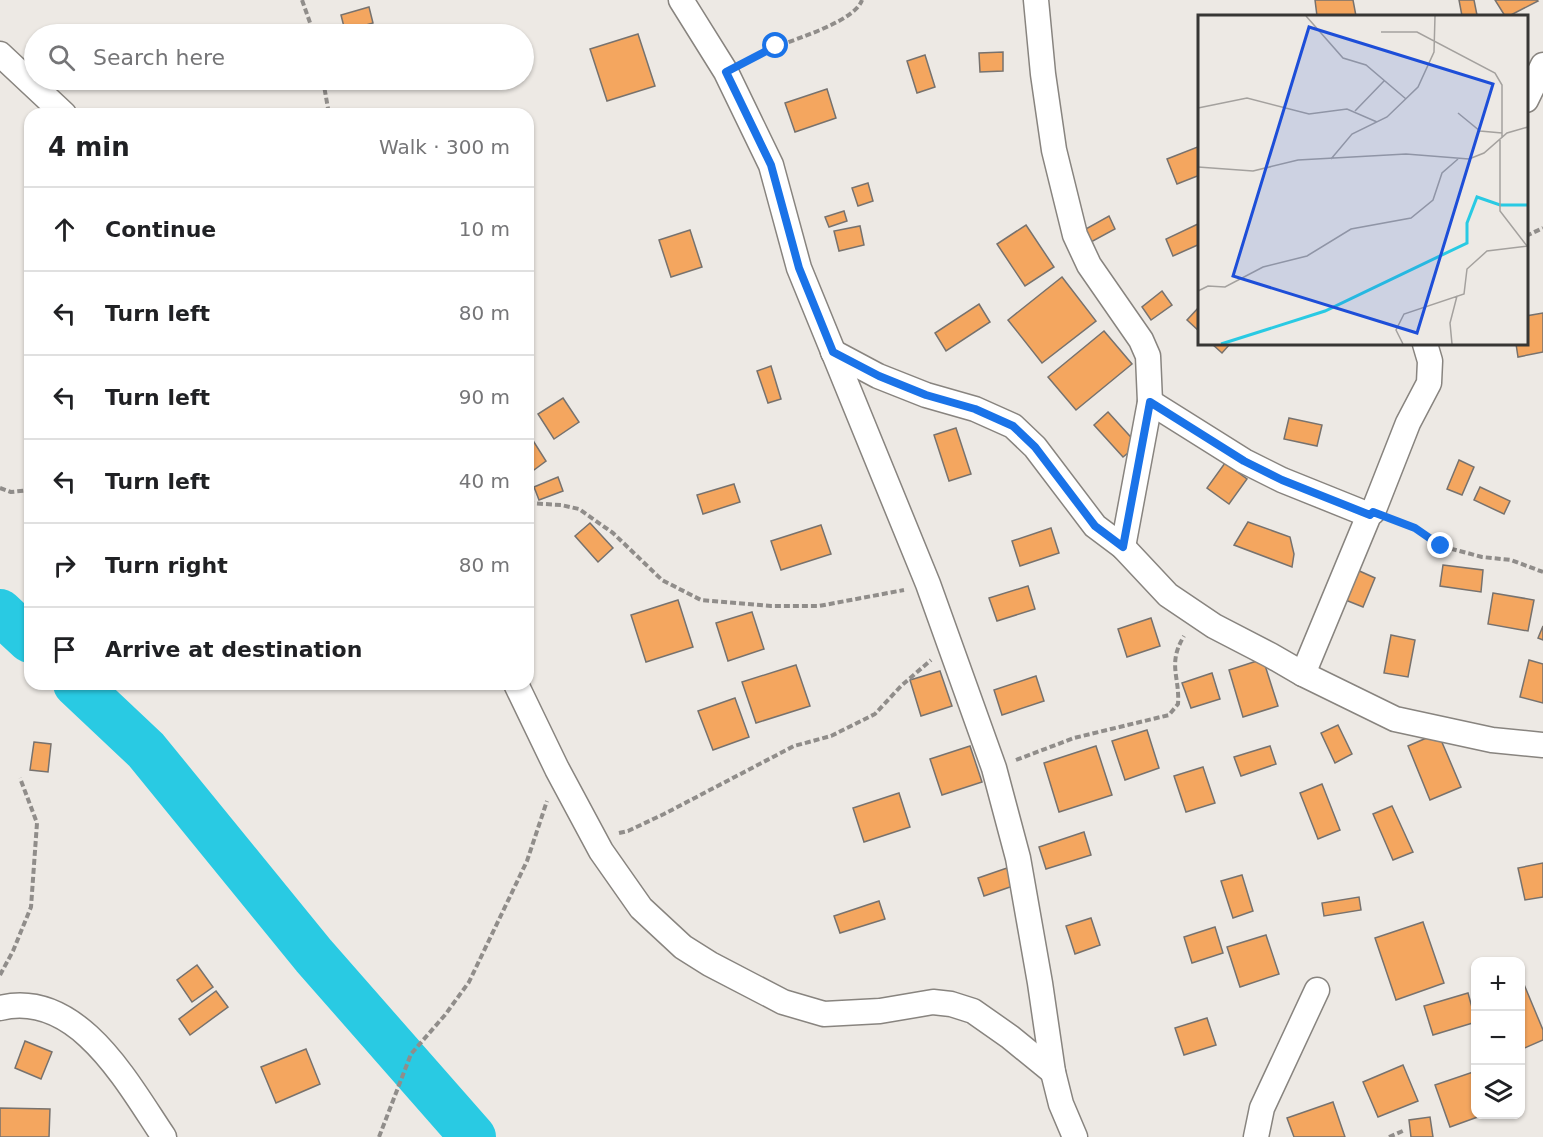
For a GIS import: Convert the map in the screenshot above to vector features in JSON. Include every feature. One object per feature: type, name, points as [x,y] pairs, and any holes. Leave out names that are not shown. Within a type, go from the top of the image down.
[{"type":"street","points":[[681,0],[726,72],[771,165],[799,268],[928,584],[994,768],[1018,858],[1053,1072],[1061,1104],[1076,1137]]},
{"type":"street","points":[[1036,0],[1043,74],[1054,150],[1075,235],[1089,265],[1141,340],[1148,356],[1150,402],[1123,547]]},
{"type":"street","points":[[0,54],[24,76]]},
{"type":"street","points":[[1528,98],[1543,65]]},
{"type":"street","points":[[38,90],[58,108]]},
{"type":"street","points":[[1303,675],[1408,423],[1429,383],[1430,361],[1425,345]]},
{"type":"street","points":[[833,352],[879,376],[926,395],[975,409],[1013,426],[1035,447],[1095,526],[1123,547],[1168,595],[1214,626],[1303,675],[1395,719],[1492,740],[1543,745]]},
{"type":"street","points":[[1150,402],[1244,461],[1282,480],[1371,514]]},
{"type":"street","points":[[519,690],[594,839],[635,899],[683,947],[710,964],[783,1002],[825,1014],[880,1011],[933,1002],[951,1004],[973,1011],[1053,1072]]},
{"type":"street","points":[[1256,1137],[1262,1108],[1317,990]]},
{"type":"street","points":[[0,1008],[31,1006],[57,1013],[86,1032],[116,1066],[164,1137]]},
{"type":"path","points":[[302,0],[310,24]]},
{"type":"path","points":[[726,72],[776,46],[828,26],[856,9],[862,0]]},
{"type":"path","points":[[325,90],[328,108]]},
{"type":"path","points":[[1528,236],[1543,228]]},
{"type":"path","points":[[0,488],[12,492],[24,491]]},
{"type":"path","points":[[534,503],[579,509],[613,533],[662,580],[700,600],[771,606],[819,606],[928,584]]},
{"type":"path","points":[[1371,514],[1415,528],[1441,546],[1482,557],[1511,560],[1543,572]]},
{"type":"path","points":[[994,768],[1074,738],[1169,715],[1178,704],[1174,666],[1176,654],[1197,615]]},
{"type":"path","points":[[594,839],[628,831],[794,746],[831,736],[875,714],[901,686],[949,644]]},
{"type":"path","points":[[379,1137],[411,1054],[445,1015],[469,982],[527,861],[557,769]]},
{"type":"path","points":[[0,975],[13,951],[31,907],[37,823],[20,778]]},
{"type":"path","points":[[1389,1137],[1405,1130]]},
{"type":"building","points":[[1315,0],[1353,0],[1356,15],[1317,15]]},
{"type":"building","points":[[1459,0],[1474,0],[1477,15],[1462,15]]},
{"type":"building","points":[[1495,0],[1538,1],[1511,15],[1504,15]]},
{"type":"building","points":[[369,7],[373,23],[343,24],[341,15]]},
{"type":"building","points":[[638,34],[655,86],[607,101],[590,49]]},
{"type":"building","points":[[1003,52],[1003,71],[980,72],[979,53]]},
{"type":"building","points":[[925,55],[935,87],[917,93],[907,61]]},
{"type":"building","points":[[827,89],[836,118],[795,132],[785,103]]},
{"type":"building","points":[[1198,147],[1198,176],[1177,184],[1167,159]]},
{"type":"building","points":[[868,183],[873,201],[858,206],[852,188]]},
{"type":"building","points":[[844,211],[847,221],[829,227],[825,217]]},
{"type":"building","points":[[1109,216],[1115,229],[1091,242],[1084,230]]},
{"type":"building","points":[[1198,224],[1198,245],[1173,256],[1166,239]]},
{"type":"building","points":[[1026,225],[1054,267],[1025,286],[997,244]]},
{"type":"building","points":[[860,226],[864,245],[839,251],[834,231]]},
{"type":"building","points":[[690,230],[702,267],[671,277],[659,240]]},
{"type":"building","points":[[1062,277],[1096,321],[1042,363],[1008,320]]},
{"type":"building","points":[[1162,291],[1172,305],[1151,320],[1142,307]]},
{"type":"building","points":[[979,304],[990,322],[946,351],[935,333]]},
{"type":"building","points":[[1198,308],[1198,330],[1187,320]]},
{"type":"building","points":[[1543,313],[1543,352],[1518,357],[1516,345],[1528,345],[1528,316]]},
{"type":"building","points":[[1104,331],[1132,364],[1076,410],[1048,377]]},
{"type":"building","points":[[1213,345],[1229,345],[1222,353]]},
{"type":"building","points":[[771,366],[781,399],[768,403],[757,371]]},
{"type":"building","points":[[563,398],[579,422],[554,439],[538,414]]},
{"type":"building","points":[[1108,412],[1138,445],[1123,457],[1094,425]]},
{"type":"building","points":[[1289,418],[1322,425],[1317,446],[1284,439]]},
{"type":"building","points":[[956,428],[971,474],[949,481],[934,435]]},
{"type":"building","points":[[534,442],[546,461],[534,470]]},
{"type":"building","points":[[1459,460],[1474,467],[1462,495],[1447,489]]},
{"type":"building","points":[[1225,463],[1247,479],[1229,504],[1207,488]]},
{"type":"building","points":[[558,477],[563,491],[539,500],[534,487]]},
{"type":"building","points":[[734,484],[740,502],[703,514],[697,495]]},
{"type":"building","points":[[1480,487],[1510,501],[1504,514],[1474,500]]},
{"type":"building","points":[[1248,522],[1290,537],[1294,554],[1292,567],[1234,545]]},
{"type":"building","points":[[590,523],[613,548],[598,562],[575,536]]},
{"type":"building","points":[[821,525],[831,554],[781,570],[771,541]]},
{"type":"building","points":[[1051,528],[1059,553],[1020,566],[1012,541]]},
{"type":"building","points":[[1443,565],[1483,570],[1481,592],[1440,586]]},
{"type":"building","points":[[1355,569],[1375,578],[1363,607],[1343,599]]},
{"type":"building","points":[[1028,586],[1035,609],[997,621],[989,598]]},
{"type":"building","points":[[1493,593],[1534,600],[1528,631],[1488,624]]},
{"type":"building","points":[[678,600],[693,647],[646,662],[631,615]]},
{"type":"building","points":[[752,612],[764,649],[728,661],[716,623]]},
{"type":"building","points":[[1151,618],[1160,646],[1127,657],[1118,629]]},
{"type":"building","points":[[1543,626],[1543,640],[1538,638]]},
{"type":"building","points":[[1391,635],[1415,640],[1408,677],[1384,673]]},
{"type":"building","points":[[1263,659],[1278,706],[1243,717],[1229,670]]},
{"type":"building","points":[[1529,660],[1543,664],[1543,703],[1520,697]]},
{"type":"building","points":[[796,665],[810,706],[756,723],[742,682]]},
{"type":"building","points":[[940,671],[952,706],[921,716],[910,680]]},
{"type":"building","points":[[1212,673],[1220,699],[1191,708],[1182,683]]},
{"type":"building","points":[[1036,676],[1044,701],[1002,715],[994,690]]},
{"type":"building","points":[[735,698],[749,737],[713,750],[698,711]]},
{"type":"building","points":[[1338,725],[1352,754],[1335,763],[1321,733]]},
{"type":"building","points":[[1147,730],[1159,768],[1125,780],[1112,741]]},
{"type":"building","points":[[1438,733],[1461,787],[1430,800],[1408,746]]},
{"type":"building","points":[[34,742],[51,744],[48,772],[30,770]]},
{"type":"building","points":[[970,746],[982,782],[942,795],[930,759]]},
{"type":"building","points":[[1096,746],[1112,795],[1059,812],[1044,763]]},
{"type":"building","points":[[1270,746],[1276,764],[1241,776],[1234,757]]},
{"type":"building","points":[[1203,767],[1215,803],[1186,812],[1174,776]]},
{"type":"building","points":[[1322,784],[1340,830],[1318,839],[1300,793]]},
{"type":"building","points":[[899,793],[910,827],[864,842],[853,808]]},
{"type":"building","points":[[1392,806],[1413,852],[1393,860],[1373,814]]},
{"type":"building","points":[[1084,832],[1091,855],[1046,869],[1039,847]]},
{"type":"building","points":[[1543,863],[1543,897],[1525,900],[1518,868]]},
{"type":"building","points":[[1007,868],[1013,886],[984,896],[978,878]]},
{"type":"building","points":[[1242,875],[1253,911],[1233,918],[1221,881]]},
{"type":"building","points":[[1359,897],[1361,910],[1324,916],[1322,903]]},
{"type":"building","points":[[879,901],[885,919],[840,933],[834,916]]},
{"type":"building","points":[[1091,918],[1100,945],[1075,954],[1066,926]]},
{"type":"building","points":[[1423,922],[1444,983],[1396,1000],[1375,938]]},
{"type":"building","points":[[1215,927],[1223,953],[1192,963],[1184,937]]},
{"type":"building","points":[[1266,935],[1279,974],[1240,987],[1227,947]]},
{"type":"building","points":[[197,965],[213,987],[192,1002],[177,980]]},
{"type":"building","points":[[1525,987],[1543,1030],[1543,1040],[1525,1048]]},
{"type":"building","points":[[216,991],[228,1007],[190,1035],[179,1019]]},
{"type":"building","points":[[1468,993],[1471,1004],[1471,1024],[1433,1035],[1424,1006]]},
{"type":"building","points":[[1207,1018],[1216,1045],[1184,1055],[1175,1028]]},
{"type":"building","points":[[25,1041],[52,1052],[41,1079],[15,1068]]},
{"type":"building","points":[[306,1049],[320,1084],[276,1103],[261,1067]]},
{"type":"building","points":[[1403,1065],[1418,1101],[1378,1117],[1363,1082]]},
{"type":"building","points":[[1471,1073],[1472,1119],[1450,1127],[1435,1085]]},
{"type":"building","points":[[1333,1102],[1345,1137],[1294,1137],[1287,1118]]},
{"type":"building","points":[[0,1108],[50,1109],[49,1137],[0,1137]]},
{"type":"building","points":[[1430,1117],[1433,1137],[1411,1137],[1409,1120]]},
{"type":"waterway","points":[[0,612],[24,634]]},
{"type":"waterway","points":[[82,690],[146,750],[314,956],[473,1137]]},
{"type":"route","points":[[776,46],[726,72],[771,165],[799,268],[833,352],[879,376],[926,395],[975,409],[1013,426],[1035,447],[1095,526],[1123,547],[1150,402],[1244,461],[1282,480],[1370,515],[1373,512],[1415,528],[1441,546]]}]
